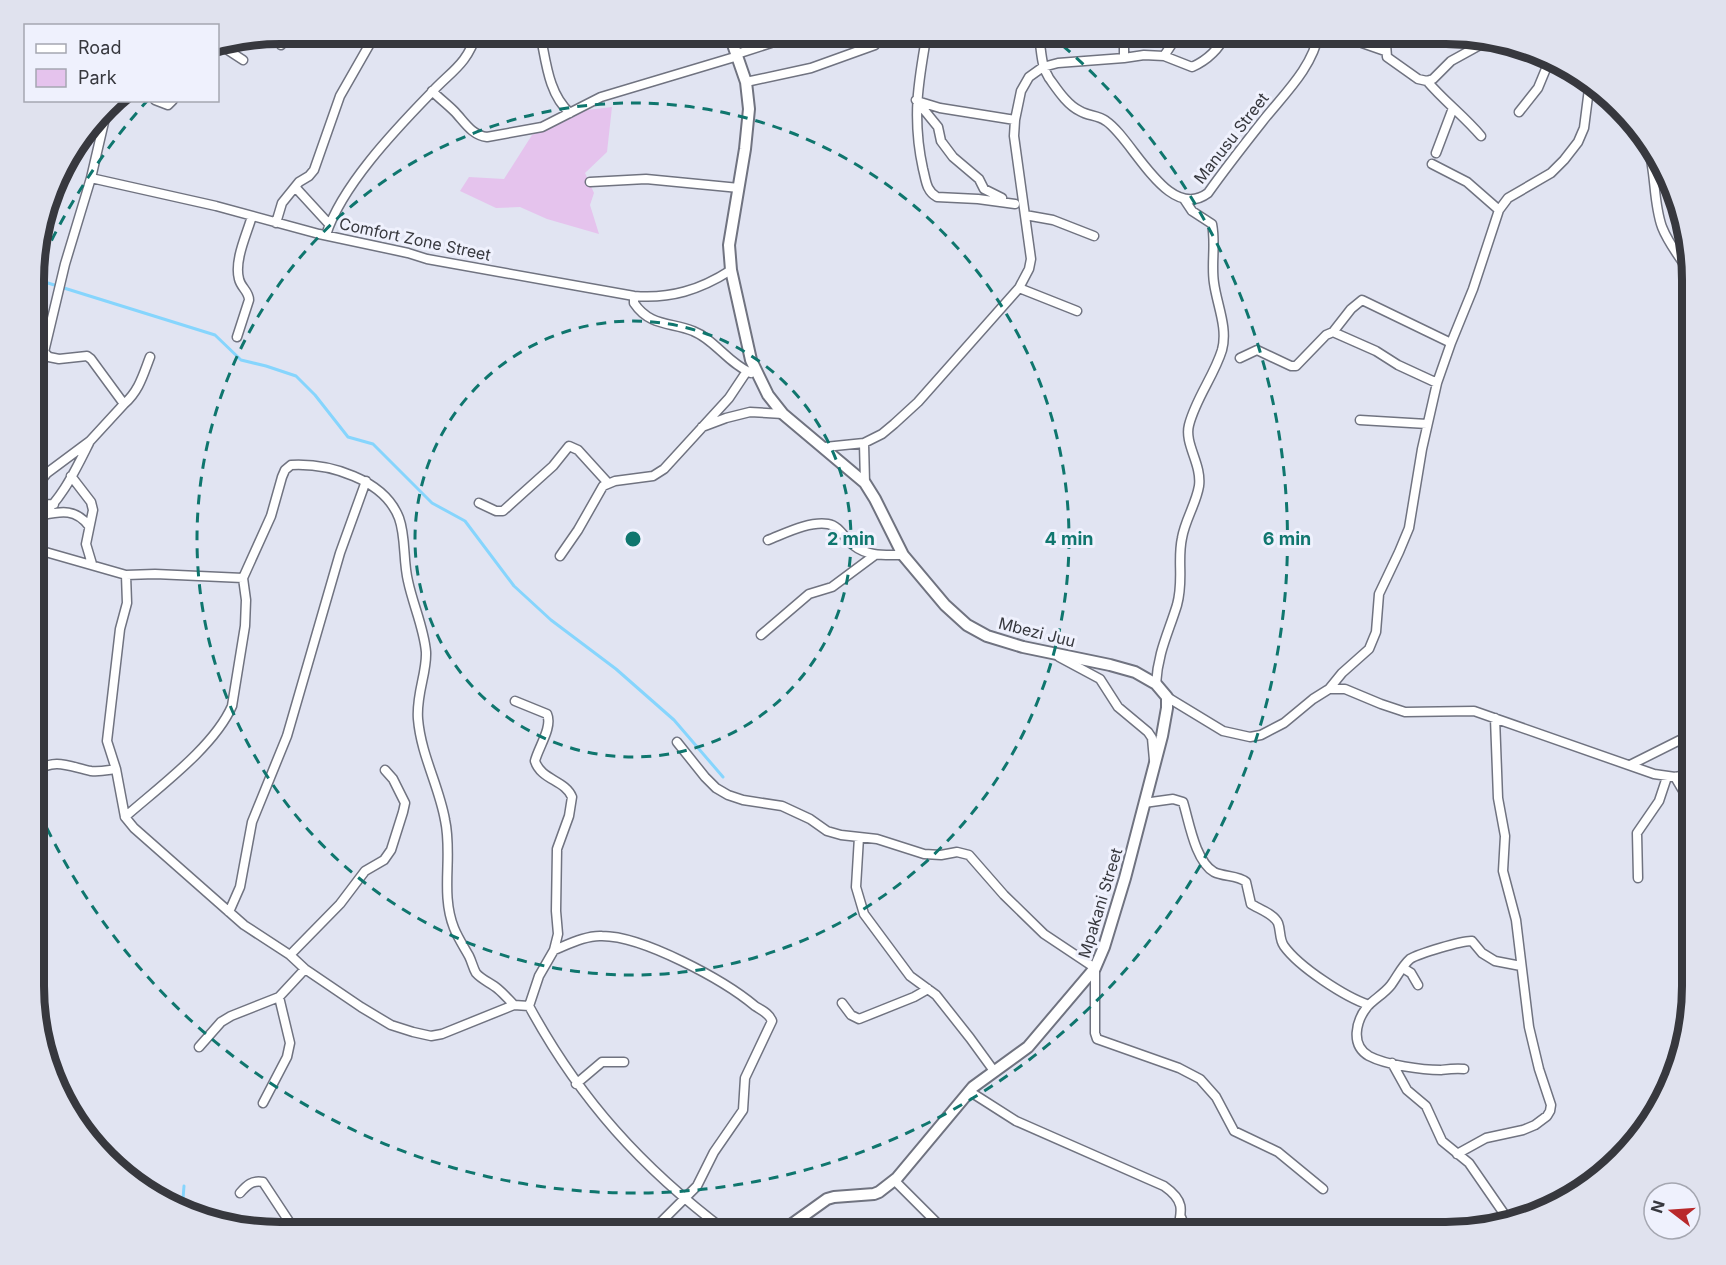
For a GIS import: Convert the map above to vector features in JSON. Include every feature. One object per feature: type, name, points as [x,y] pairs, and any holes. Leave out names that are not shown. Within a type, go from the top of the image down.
[{"type":"street","points":[[276,223],[282,203],[299,182],[314,170],[340,96],[370,44]]},
{"type":"street","points":[[326,235],[329,224],[360,173],[432,92],[466,60],[473,44]]},
{"type":"street","points":[[543,44],[553,87],[563,107],[570,113]]},
{"type":"street","name":"Mbezi Juu","points":[[733,44],[746,82],[749,110],[729,245],[731,270],[751,360],[768,395],[783,414],[865,483],[903,555],[945,605],[967,625],[1004,642],[1122,668],[1135,672],[1156,684]]},
{"type":"street","points":[[432,92],[469,128],[484,137],[542,127],[601,97],[768,44]]},
{"type":"street","points":[[925,44],[916,100],[919,150],[927,187],[931,194],[937,197],[998,200],[1016,204]]},
{"type":"street","points":[[1040,44],[1043,68]]},
{"type":"street","points":[[1124,44],[1124,58]]},
{"type":"street","points":[[1164,57],[1172,44]]},
{"type":"street","points":[[825,447],[864,443],[882,434],[918,402],[1019,288],[1029,269],[1031,259],[1024,196],[1015,149],[1015,120],[1024,84],[1035,72],[1058,63],[1144,55],[1164,57],[1192,67],[1207,59],[1220,44]]},
{"type":"street","name":"Manusu Street","points":[[1043,68],[1054,85],[1076,109],[1106,120],[1162,186],[1175,196],[1184,199],[1200,199],[1208,193],[1308,63],[1317,44]]},
{"type":"street","points":[[1365,44],[1385,51],[1390,60],[1418,79],[1427,81],[1433,79],[1451,61],[1478,46]]},
{"type":"street","points":[[1385,51],[1388,44]]},
{"type":"street","points":[[746,82],[811,68],[875,45]]},
{"type":"street","points":[[227,50],[243,60]]},
{"type":"street","points":[[1519,112],[1538,88],[1547,66]]},
{"type":"street","points":[[1427,81],[1481,136]]},
{"type":"street","points":[[1184,199],[1192,211],[1212,224],[1215,252],[1214,282],[1224,341],[1189,424],[1187,436],[1198,469],[1199,484],[1182,538],[1180,592],[1159,656],[1156,684],[1167,697],[1223,731],[1250,737],[1261,735],[1284,723],[1329,689],[1374,642],[1379,594],[1409,528],[1437,383],[1450,343],[1473,289],[1498,210],[1509,198],[1551,173],[1578,142],[1584,128],[1589,91]]},
{"type":"street","points":[[916,100],[940,108],[1015,120]]},
{"type":"street","points":[[916,100],[938,127],[941,141],[953,157],[979,179],[984,189],[1016,204]]},
{"type":"street","points":[[1436,153],[1453,108]]},
{"type":"street","points":[[104,122],[92,178],[65,264],[44,352],[49,357],[59,359],[87,356],[124,404]]},
{"type":"street","points":[[1432,164],[1467,182],[1498,210]]},
{"type":"street","points":[[1658,174],[1661,225],[1682,261]]},
{"type":"street","name":"Comfort Zone Street","points":[[92,178],[216,206],[276,223],[427,259],[634,296],[652,298],[685,294],[718,279],[731,270]]},
{"type":"street","points":[[590,182],[646,179],[739,188]]},
{"type":"street","points":[[296,188],[329,224]]},
{"type":"street","points":[[1016,204],[1024,196]]},
{"type":"street","points":[[1025,215],[1061,222],[1094,236]]},
{"type":"street","points":[[237,337],[249,300],[249,294],[240,283],[238,274],[252,216]]},
{"type":"street","points":[[1019,288],[1077,311]]},
{"type":"street","points":[[634,296],[634,303],[646,315],[669,326],[693,330],[732,362],[758,375]]},
{"type":"street","points":[[1240,358],[1257,350],[1296,366],[1326,335],[1333,332],[1351,309],[1362,300],[1450,343]]},
{"type":"street","points":[[1333,332],[1376,351],[1398,365],[1437,383]]},
{"type":"street","points":[[44,477],[90,441],[133,396],[140,386],[150,357]]},
{"type":"street","points":[[560,556],[587,515],[599,490],[608,483],[653,476],[675,459],[699,429],[729,398],[747,371]]},
{"type":"street","points":[[699,429],[726,418],[750,412],[783,414]]},
{"type":"street","points":[[1360,420],[1428,424]]},
{"type":"street","points":[[44,513],[54,504],[90,441]]},
{"type":"street","points":[[864,443],[865,483]]},
{"type":"street","points":[[479,503],[496,512],[503,512],[553,466],[569,446],[578,450],[608,483]]},
{"type":"street","points":[[68,456],[77,466]]},
{"type":"street","points":[[125,817],[193,756],[221,726],[232,706],[245,626],[246,600],[243,578],[270,516],[282,477],[288,466],[322,468],[346,473],[366,481],[380,493],[399,517],[405,572],[424,638],[426,654],[419,687],[418,721],[427,764],[445,819],[449,846],[447,905],[450,918],[476,972],[498,988],[514,1005]]},
{"type":"street","points":[[71,476],[91,502],[93,510],[86,544],[92,564]]},
{"type":"street","points":[[229,912],[240,887],[252,822],[287,736],[340,553],[366,481]]},
{"type":"street","points":[[44,505],[54,504]]},
{"type":"street","points":[[44,516],[61,511],[74,513],[89,526]]},
{"type":"street","points":[[768,540],[799,529],[829,524],[842,532],[852,545],[866,553],[903,555]]},
{"type":"street","points":[[44,551],[126,575],[243,578]]},
{"type":"street","points":[[761,635],[809,594],[832,587],[875,555]]},
{"type":"street","points":[[126,575],[127,603],[120,629],[107,741],[116,769],[125,817],[134,828],[229,912],[290,955],[305,969],[391,1025],[431,1036],[455,1029],[514,1005],[528,1006]]},
{"type":"street","points":[[1052,653],[1104,684],[1126,716],[1150,735],[1155,764]]},
{"type":"street","points":[[1329,689],[1344,688],[1405,712],[1468,710],[1641,770],[1671,777],[1682,775]]},
{"type":"street","name":"Mpakani Street","points":[[795,1222],[827,1199],[874,1194],[894,1180],[969,1091],[1028,1047],[1095,968],[1116,911],[1155,764],[1165,721],[1167,697]]},
{"type":"street","points":[[514,701],[547,714],[548,726],[534,761],[537,770],[565,787],[572,797],[569,816],[557,849],[558,934],[554,950],[539,976],[528,1006]]},
{"type":"street","points":[[1458,1154],[1486,1138],[1529,1127],[1547,1116],[1551,1105],[1529,1027],[1516,920],[1503,871],[1505,836],[1498,798],[1495,718]]},
{"type":"street","points":[[1630,765],[1682,739]]},
{"type":"street","points":[[677,742],[705,777],[716,788],[728,795],[743,800],[782,806],[833,833],[899,845],[924,854],[941,855],[957,852],[969,855],[1004,895],[1044,934],[1095,968],[1095,1033],[1097,1038],[1179,1068],[1200,1079],[1216,1097],[1234,1131],[1278,1152],[1323,1189]]},
{"type":"street","points":[[44,765],[70,765],[92,771],[116,769]]},
{"type":"street","points":[[290,955],[340,904],[365,871],[384,860],[391,850],[405,802],[393,779],[385,770]]},
{"type":"street","points":[[1671,777],[1682,789]]},
{"type":"street","points":[[1638,878],[1637,833],[1659,801],[1671,777]]},
{"type":"street","points":[[1144,803],[1173,800],[1183,802],[1203,860],[1211,869],[1216,873],[1242,879],[1248,887],[1251,904],[1274,918],[1278,923],[1281,942],[1291,953],[1350,998],[1369,1005]]},
{"type":"street","points":[[859,837],[856,887],[864,914],[909,976],[936,995],[993,1071]]},
{"type":"street","points":[[554,950],[602,936],[628,940],[665,954],[707,975],[740,994],[770,1016],[772,1021],[745,1078],[743,1110],[714,1152],[697,1186],[662,1222]]},
{"type":"street","points":[[1464,1069],[1424,1068],[1392,1063],[1369,1056],[1359,1046],[1358,1026],[1369,1005],[1384,992],[1410,959],[1419,955],[1472,941],[1482,953],[1495,961],[1521,966]]},
{"type":"street","points":[[1402,968],[1411,972],[1418,985]]},
{"type":"street","points":[[199,1047],[226,1019],[279,997],[305,969]]},
{"type":"street","points":[[842,1003],[855,1018],[864,1018],[928,989]]},
{"type":"street","points":[[263,1103],[287,1057],[290,1043],[279,997]]},
{"type":"street","points":[[528,1006],[576,1084],[622,1139],[685,1200],[714,1222]]},
{"type":"street","points":[[576,1084],[602,1062],[624,1062]]},
{"type":"street","points":[[1392,1063],[1407,1090],[1426,1106],[1442,1141],[1464,1158],[1477,1173],[1504,1214]]},
{"type":"street","points":[[969,1091],[1016,1121],[1164,1186],[1173,1193],[1181,1205],[1180,1222]]},
{"type":"street","points":[[240,1193],[256,1180],[263,1182],[289,1222]]},
{"type":"street","points":[[894,1180],[936,1222]]},
{"type":"street","points":[[1181,1216],[1183,1222]]},
{"type":"green space","points":[[612,107],[607,152],[585,173],[594,193],[590,205],[599,234],[547,219],[520,207],[496,208],[460,191],[469,177],[504,179],[532,135],[587,110]]},
{"type":"waterway","points":[[44,282],[215,335],[241,360],[296,376],[315,395],[348,437],[373,444],[432,503],[465,521],[514,586],[551,620],[616,669],[674,720],[723,777]]},
{"type":"waterway","points":[[183,1201],[184,1186]]}]
